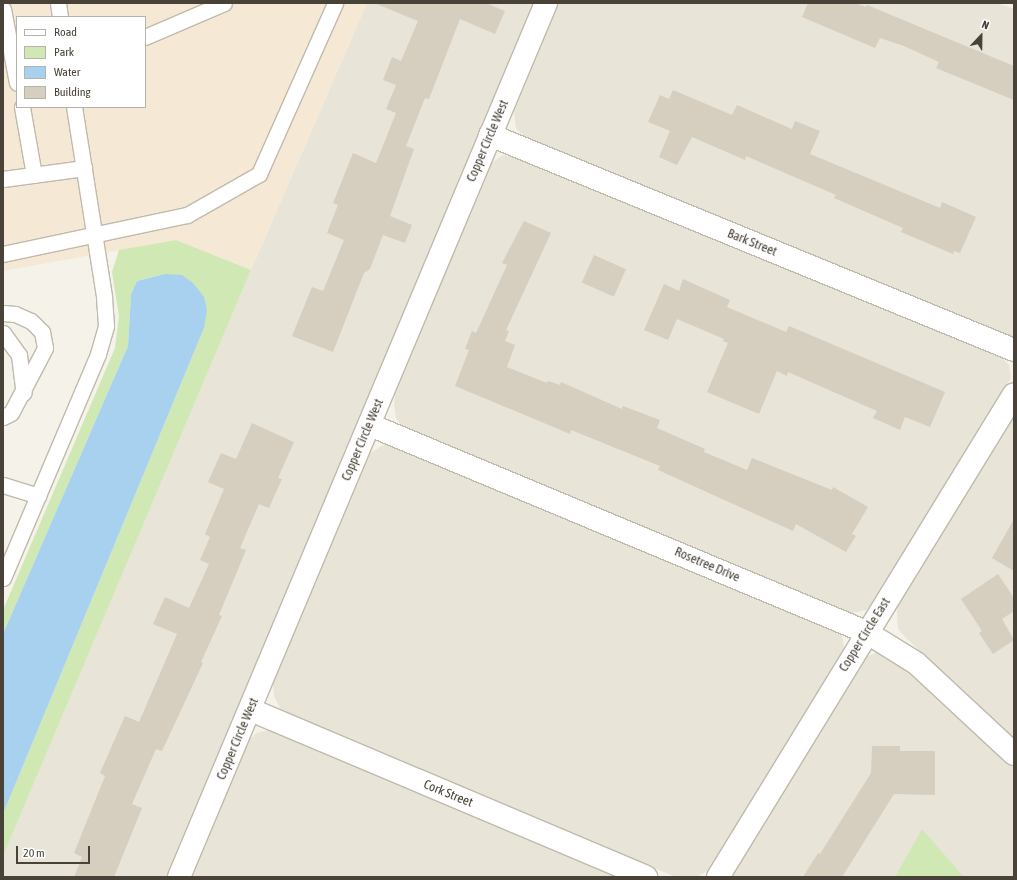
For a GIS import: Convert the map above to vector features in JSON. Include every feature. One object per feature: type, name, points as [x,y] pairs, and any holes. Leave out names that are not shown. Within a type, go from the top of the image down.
[{"type":"street","name":"Copper Circle West","points":[[179,877],[251,710],[546,3]]},
{"type":"street","name":"Bark Street","points":[[490,135],[1014,350]]},
{"type":"street","name":"Copper Circle East","points":[[718,877],[866,632],[1014,394]]},
{"type":"street","name":"Rosetree Drive","points":[[370,425],[866,632],[916,663],[1014,754]]},
{"type":"street","name":"Cork Street","points":[[251,710],[646,877]]},
{"type":"lane","points":[[58,3],[60,16]]},
{"type":"lane","points":[[146,37],[224,3]]},
{"type":"lane","points":[[3,254],[95,236],[187,215],[259,174],[335,3]]},
{"type":"lane","points":[[3,9],[16,78]]},
{"type":"lane","points":[[22,108],[34,175]]},
{"type":"lane","points":[[3,578],[98,354],[106,326],[95,236],[74,108]]},
{"type":"lane","points":[[3,179],[84,168]]},
{"type":"lane","points":[[3,313],[15,314],[31,321],[42,332],[45,348],[24,393],[11,413],[3,417]]},
{"type":"lane","points":[[3,333],[19,355],[24,393]]},
{"type":"lane","points":[[3,485],[38,496]]},
{"type":"shaded area","points":[[3,3],[367,3],[251,270],[176,240],[3,271]]},
{"type":"shaded area","points":[[367,3],[535,3],[168,877],[3,877],[3,856],[251,270]]},
{"type":"shaded area","points":[[559,3],[998,3],[1014,9],[1014,338],[526,138],[516,128],[514,111]]},
{"type":"shaded area","points":[[503,155],[518,158],[1001,357],[1009,365],[1011,378],[876,603],[866,610],[852,613],[401,425],[396,418],[394,404],[396,385],[491,163]]},
{"type":"shaded area","points":[[1014,415],[1014,740],[905,637],[898,629],[897,612],[899,599]]},
{"type":"shaded area","points":[[385,444],[842,633],[844,649],[712,869],[696,877],[676,877],[292,718],[281,710],[274,696],[273,684],[370,453]]},
{"type":"shaded area","points":[[878,652],[896,661],[1014,768],[1014,877],[964,877],[922,830],[895,877],[731,877],[866,657]]},
{"type":"shaded area","points":[[268,730],[619,877],[190,877],[249,739],[257,733]]},
{"type":"green space","points":[[176,240],[251,270],[3,856],[3,814],[204,328],[165,274],[137,281],[131,294],[128,346],[3,634],[3,610],[115,348],[119,316],[112,272],[119,250]]},
{"type":"green space","points":[[922,829],[964,877],[895,877]]},
{"type":"water","points":[[165,274],[182,275],[193,283],[204,297],[207,310],[204,328],[3,814],[3,634],[128,346],[131,294],[137,281]]},
{"type":"building","points":[[374,3],[486,3],[505,11],[495,34],[460,19],[429,99],[425,98],[406,146],[414,149],[390,216],[412,225],[405,243],[383,235],[370,269],[364,273],[333,352],[292,336],[312,287],[323,291],[344,240],[327,233],[338,205],[333,203],[353,153],[376,163],[396,113],[386,109],[396,85],[383,80],[392,57],[401,61],[418,21]]},
{"type":"building","points":[[808,3],[855,3],[866,7],[867,5],[1014,66],[1014,100],[936,68],[939,62],[904,46],[880,38],[875,48],[802,17]]},
{"type":"building","points":[[673,90],[732,115],[737,105],[792,129],[795,121],[820,131],[810,154],[940,208],[942,202],[976,217],[960,253],[954,251],[953,254],[901,232],[903,228],[834,198],[836,195],[746,156],[745,160],[692,137],[677,165],[659,157],[670,131],[648,122],[660,95],[669,99]]},
{"type":"building","points":[[524,221],[551,233],[506,330],[509,331],[505,341],[515,345],[507,367],[547,383],[548,381],[560,385],[561,382],[622,409],[623,406],[660,420],[657,428],[705,449],[704,452],[747,470],[752,458],[832,490],[833,487],[868,507],[852,534],[856,536],[846,552],[796,524],[793,531],[658,470],[660,466],[571,430],[570,434],[455,386],[469,350],[465,349],[472,331],[476,333],[507,265],[502,263]]},
{"type":"building","points":[[594,255],[626,269],[614,297],[582,282]]},
{"type":"building","points":[[683,279],[730,300],[727,307],[786,332],[789,326],[945,392],[930,427],[905,417],[900,430],[873,418],[877,411],[788,372],[787,376],[777,371],[759,414],[707,392],[728,343],[723,341],[724,339],[677,319],[668,340],[644,330],[664,284],[679,291]]},
{"type":"building","points":[[252,423],[294,442],[278,478],[282,479],[269,508],[259,504],[240,548],[246,550],[219,615],[222,616],[201,662],[203,663],[162,751],[156,749],[132,804],[142,808],[114,877],[74,877],[82,857],[74,853],[105,776],[100,773],[125,716],[139,722],[177,634],[153,624],[165,597],[189,608],[209,564],[200,560],[210,537],[205,534],[224,489],[208,482],[221,453],[236,459]]},
{"type":"building","points":[[1014,519],[1014,571],[992,558]]},
{"type":"building","points":[[998,574],[1014,598],[1014,611],[1002,619],[1014,640],[993,654],[979,633],[982,631],[961,599]]},
{"type":"building","points":[[872,746],[900,746],[900,751],[935,751],[935,795],[894,794],[842,877],[803,877],[818,853],[820,854],[871,773]]}]
